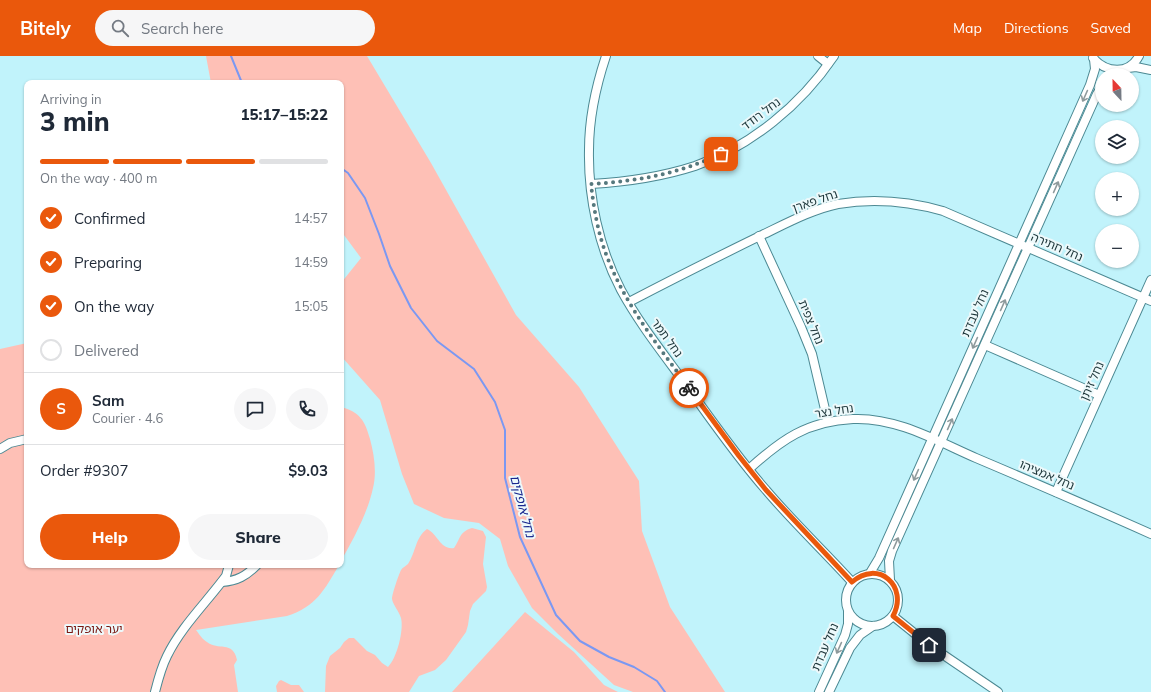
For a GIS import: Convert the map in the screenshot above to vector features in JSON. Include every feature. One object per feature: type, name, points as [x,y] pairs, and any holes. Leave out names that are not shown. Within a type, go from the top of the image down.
[{"type":"street","name":"נחל תמר","points":[[606,56],[598,84],[592,114],[589,149],[591,184],[594,208],[609,263],[621,290],[646,330],[749,469],[766,490],[852,582]]},
{"type":"street","points":[[818,56],[828,64]]},
{"type":"street","name":"נחל רודד","points":[[591,184],[624,182],[670,173],[696,165],[721,154],[749,139],[776,120],[810,87],[834,56]]},
{"type":"street","points":[[1125,68],[1133,64],[1139,56]]},
{"type":"street","points":[[1093,58],[1105,68]]},
{"type":"street","name":"נחל עבדת","points":[[870,574],[879,558],[1090,86],[1094,69],[1093,58]]},
{"type":"street","points":[[1130,68],[1136,67],[1151,70]]},
{"type":"street","name":"נחל עבדת","points":[[890,580],[889,561],[892,551],[1095,98]]},
{"type":"street","name":"נחל פארן","points":[[629,302],[759,236],[812,213],[836,205],[863,201],[891,201],[922,205],[943,211],[1019,244]]},
{"type":"street","name":"נחל צפית","points":[[759,236],[812,354],[828,422]]},
{"type":"street","name":"נחל חתירה","points":[[1019,244],[1151,301]]},
{"type":"street","name":"נחל זיתן","points":[[1056,492],[1151,280]]},
{"type":"street","points":[[985,345],[1099,395]]},
{"type":"street","name":"נחל נצר","points":[[749,469],[772,448],[789,437],[808,428],[828,422],[853,419],[878,420],[901,426],[932,439]]},
{"type":"street","name":"נחל אמציהו","points":[[932,439],[1151,534]]},
{"type":"street","points":[[0,449],[10,443],[24,440]]},
{"type":"street","points":[[155,692],[160,672],[166,657],[176,640],[222,582],[229,568]]},
{"type":"street","points":[[222,582],[234,582],[254,568]]},
{"type":"street","points":[[870,574],[877,574],[890,580],[895,586],[898,594],[897,609],[893,616],[880,625],[873,626],[858,622],[852,617],[846,604],[846,596],[852,582],[863,575],[870,574]]},
{"type":"street","name":"נחל עבדת","points":[[819,692],[845,634],[848,624],[848,611]]},
{"type":"street","points":[[893,616],[929,645],[998,692]]},
{"type":"street","name":"נחל עבדת","points":[[830,692],[850,648],[860,635],[873,626]]},
{"type":"green space","points":[[206,56],[367,56],[431,163],[516,315],[579,387],[639,481],[642,531],[670,607],[725,692],[633,692],[614,685],[532,608],[508,566],[500,539],[479,523],[444,518],[414,504],[402,474],[380,400],[344,359],[344,279],[361,258],[344,235],[344,80],[210,80]]},
{"type":"green space","name":"יער אופקים","points":[[24,344],[24,568],[337,568],[319,596],[305,608],[297,612],[287,616],[196,630],[211,645],[229,648],[235,654],[237,660],[234,665],[238,692],[0,692],[0,349]]},
{"type":"green space","points":[[344,408],[353,412],[364,422],[374,457],[375,469],[371,497],[355,535],[344,555]]},
{"type":"green space","points":[[472,528],[483,531],[486,537],[483,564],[487,587],[486,591],[473,604],[470,611],[466,632],[446,660],[435,670],[419,676],[409,692],[325,692],[326,666],[330,656],[349,638],[354,638],[367,651],[375,655],[388,667],[391,663],[397,651],[402,629],[400,615],[392,599],[393,593],[401,570],[408,564],[423,533],[427,529],[434,534],[445,547],[454,548],[462,533]]},
{"type":"green space","points":[[525,612],[574,652],[604,685],[618,692],[452,692]]},
{"type":"green space","points":[[281,680],[291,685],[299,685],[304,692],[277,692],[276,686]]},
{"type":"waterway","name":"נחל אופקים","points":[[231,56],[241,80]]},
{"type":"waterway","name":"נחל אופקים","points":[[344,170],[348,173],[365,198],[390,266],[411,308],[437,341],[474,369],[495,402],[505,430],[505,478],[520,537],[556,615],[580,641],[609,657],[634,667],[657,681],[665,692]]},
{"type":"way so far","points":[[689,388],[642,324],[621,290],[609,263],[600,235],[594,208],[591,184],[624,182],[649,178],[696,165],[721,154]]},
{"type":"route","points":[[689,388],[710,418],[766,490],[852,582],[863,575],[870,574],[884,576],[890,580],[895,586],[898,594],[897,609],[893,616],[929,645]]}]
